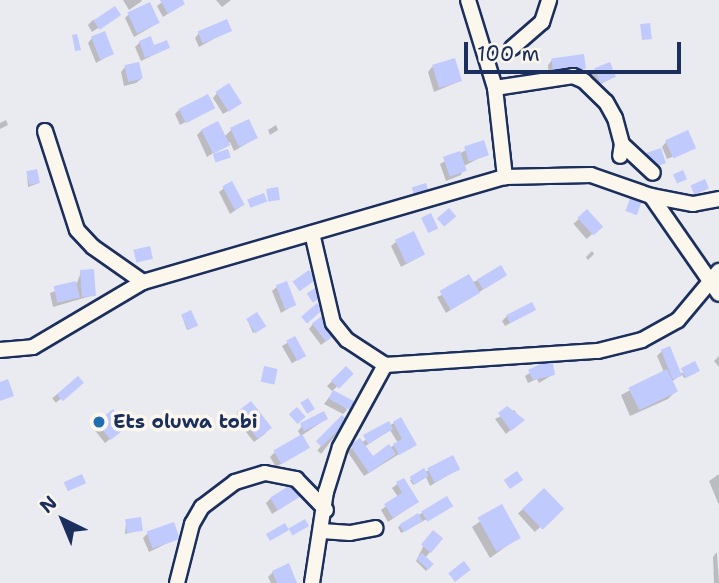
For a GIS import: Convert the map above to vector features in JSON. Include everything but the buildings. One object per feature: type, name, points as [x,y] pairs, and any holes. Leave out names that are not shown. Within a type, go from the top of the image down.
[{"type":"street","points":[[468,0],[495,88],[505,177]]},
{"type":"street","points":[[512,48],[542,22],[549,0]]},
{"type":"street","points":[[495,88],[573,76],[606,102],[621,150],[653,173]]},
{"type":"street","points":[[45,131],[78,230],[93,247],[143,282]]},
{"type":"street","points":[[0,350],[33,347],[143,282],[505,177],[591,176],[651,197],[693,204],[719,199]]},
{"type":"street","points":[[312,233],[333,323],[347,340],[385,365],[598,351],[642,340],[678,320],[716,283],[651,197]]},
{"type":"street","points":[[312,583],[326,510],[326,492],[340,447],[385,365]]},
{"type":"street","points":[[177,583],[192,524],[202,506],[235,482],[265,473],[296,479],[326,510]]},
{"type":"street","points":[[322,531],[350,533],[376,528]]},
{"type":"place","name":"Ets oluwa tobi","points":[[99,422]]}]
